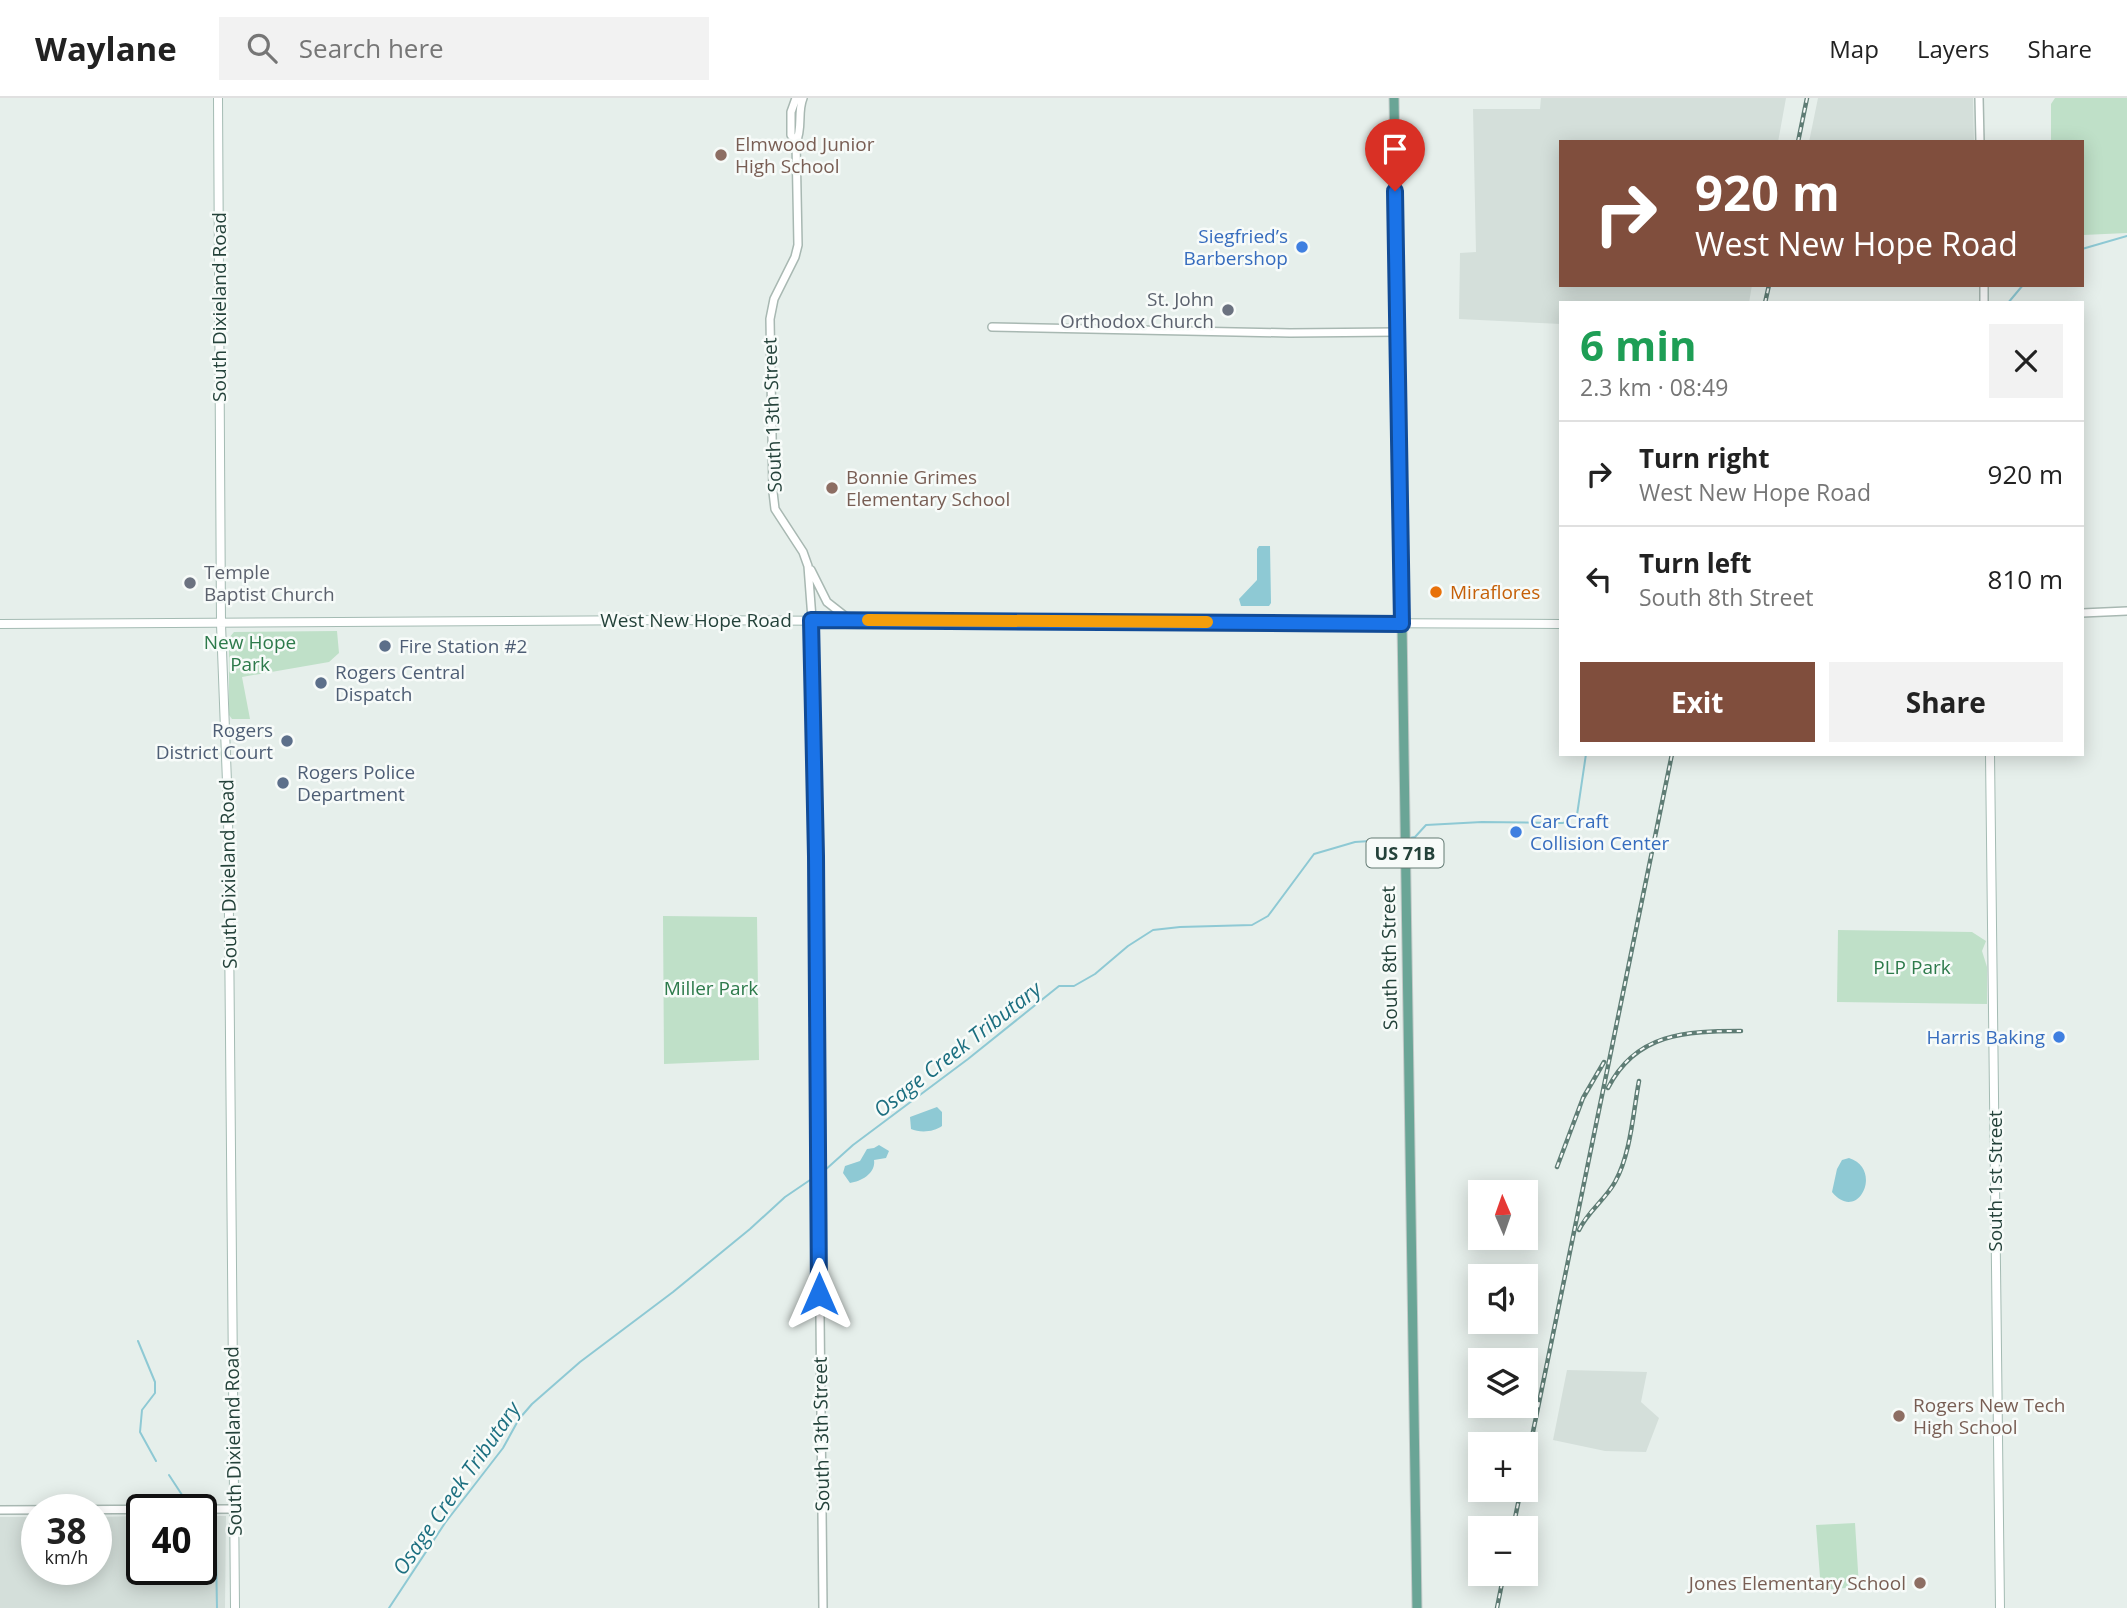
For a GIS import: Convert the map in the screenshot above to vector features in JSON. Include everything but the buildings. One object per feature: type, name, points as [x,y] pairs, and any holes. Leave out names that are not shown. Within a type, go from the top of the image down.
[{"type":"main road","name":"South Dixieland Road","points":[[218,98],[221,624],[228,817],[235,1608]]},
{"type":"main road","name":"South 8th Street","points":[[1394,98],[1417,1608]]},
{"type":"main road","name":"West New Hope Road","points":[[0,624],[811,620],[1559,624]]},
{"type":"main road","name":"South 1st Street","points":[[1990,756],[2000,1608]]},
{"type":"street","name":"South 13th Street","points":[[796,98],[791,113],[791,135],[796,142]]},
{"type":"street","name":"South 13th Street","points":[[803,98],[799,111],[799,137],[796,142],[797,245],[795,257],[780,284],[771,309],[770,406],[775,509],[803,552],[808,566],[811,620],[816,856],[823,1608]]},
{"type":"street","points":[[1979,98],[1980,140]]},
{"type":"street","points":[[992,327],[1290,333],[1397,332]]},
{"type":"street","points":[[808,566],[829,605],[850,620]]},
{"type":"street","points":[[2084,613],[2127,611]]},
{"type":"street","points":[[0,1510],[234,1509]]},
{"type":"shaded area","points":[[1541,98],[1786,98],[1778,140],[1559,140],[1559,287],[1752,287],[1749,301],[1559,301],[1559,324],[1459,319],[1460,253],[1476,252],[1473,109],[1540,109]]},
{"type":"shaded area","points":[[1818,98],[1973,98],[1974,140],[1809,140]]},
{"type":"shaded area","points":[[1567,1370],[1647,1372],[1641,1402],[1659,1418],[1646,1452],[1605,1451],[1553,1440]]},
{"type":"shaded area","points":[[126,1516],[126,1585],[217,1585],[217,1516],[226,1516],[225,1608],[0,1608],[0,1517],[21,1517],[21,1585],[112,1585],[112,1517]]},
{"type":"green space","points":[[2055,98],[2127,98],[2127,233],[2084,235],[2084,140],[2051,140],[2051,104]]},
{"type":"green space","name":"New Hope Park","points":[[337,631],[339,653],[329,662],[242,677],[250,719],[232,719],[229,715],[229,638],[234,632]]},
{"type":"green space","name":"Miller Park","points":[[663,916],[757,917],[759,1060],[664,1064]]},
{"type":"green space","name":"PLP Park","points":[[1838,930],[1972,932],[1986,941],[1982,951],[1987,967],[1987,1004],[1837,1002]]},
{"type":"green space","points":[[1855,1523],[1859,1587],[1821,1590],[1816,1525]]},
{"type":"water","points":[[1259,546],[1270,546],[1271,603],[1269,606],[1241,606],[1239,599],[1257,580]]},
{"type":"water","points":[[937,1107],[942,1112],[942,1126],[927,1131],[911,1129],[910,1117]]},
{"type":"water","points":[[879,1145],[889,1151],[886,1158],[874,1160],[873,1169],[867,1176],[850,1183],[843,1173],[845,1166],[860,1161],[867,1149]]},
{"type":"water","points":[[1849,1158],[1865,1172],[1866,1182],[1858,1198],[1851,1202],[1842,1200],[1832,1192],[1837,1169],[1842,1160]]},
{"type":"waterway","name":"Osage Creek Tributary","points":[[2084,248],[2127,236]]},
{"type":"waterway","name":"Osage Creek Tributary","points":[[2010,301],[2021,287]]},
{"type":"waterway","name":"Osage Creek Tributary","points":[[1409,838],[1415,837],[1426,825],[1482,822],[1563,823],[1577,815],[1586,756]]},
{"type":"waterway","name":"Osage Creek Tributary","points":[[824,1171],[853,1145],[968,1059],[1059,986],[1074,986],[1095,974],[1128,946],[1153,930],[1252,925],[1268,916],[1314,854],[1355,842],[1401,839]]},
{"type":"waterway","name":"Osage Creek Tributary","points":[[389,1608],[445,1523],[503,1448],[519,1419],[532,1404],[580,1362],[673,1292],[785,1197],[813,1178]]},
{"type":"waterway","points":[[138,1341],[155,1382],[155,1393],[142,1410],[140,1432],[156,1461]]},
{"type":"waterway","points":[[169,1475],[181,1494]]},
{"type":"waterway","points":[[217,1585],[217,1608]]},
{"type":"railway","points":[[1798,140],[1807,98]]},
{"type":"railway","points":[[1765,301],[1769,287]]},
{"type":"railway","points":[[1533,1432],[1672,756]]},
{"type":"railway","points":[[1608,1088],[1619,1070],[1633,1056],[1664,1039],[1701,1032],[1741,1031]]},
{"type":"railway","points":[[1557,1167],[1583,1098],[1604,1062]]},
{"type":"railway","points":[[1579,1230],[1611,1188],[1620,1171],[1628,1146],[1639,1081]]},
{"type":"railway","points":[[1515,1516],[1518,1502]]},
{"type":"railway","points":[[1497,1608],[1501,1586]]},
{"type":"slow traffic","points":[[868,620],[1207,622]]},
{"type":"place","name":"Elmwood Junior High School","points":[[721,155]]},
{"type":"place","name":"Siegfried’s Barbershop","points":[[1302,247]]},
{"type":"place","name":"St. John Orthodox Church","points":[[1228,310]]},
{"type":"place","name":"Bonnie Grimes Elementary School","points":[[832,488]]},
{"type":"place","name":"Temple Baptist Church","points":[[190,583]]},
{"type":"place","name":"Miraflores","points":[[1436,592]]},
{"type":"place","name":"Fire Station #2","points":[[385,646]]},
{"type":"place","name":"Rogers Central Dispatch","points":[[321,683]]},
{"type":"place","name":"Rogers District Court","points":[[287,741]]},
{"type":"place","name":"Rogers Police Department","points":[[283,783]]},
{"type":"place","name":"Car Craft Collision Center","points":[[1516,832]]},
{"type":"place","name":"Harris Baking","points":[[2059,1037]]},
{"type":"place","name":"Rogers New Tech High School","points":[[1899,1416]]},
{"type":"place","name":"Jones Elementary School","points":[[1920,1583]]},
{"type":"route","points":[[819,1294],[816,856],[811,620],[1402,624],[1395,191]]}]
